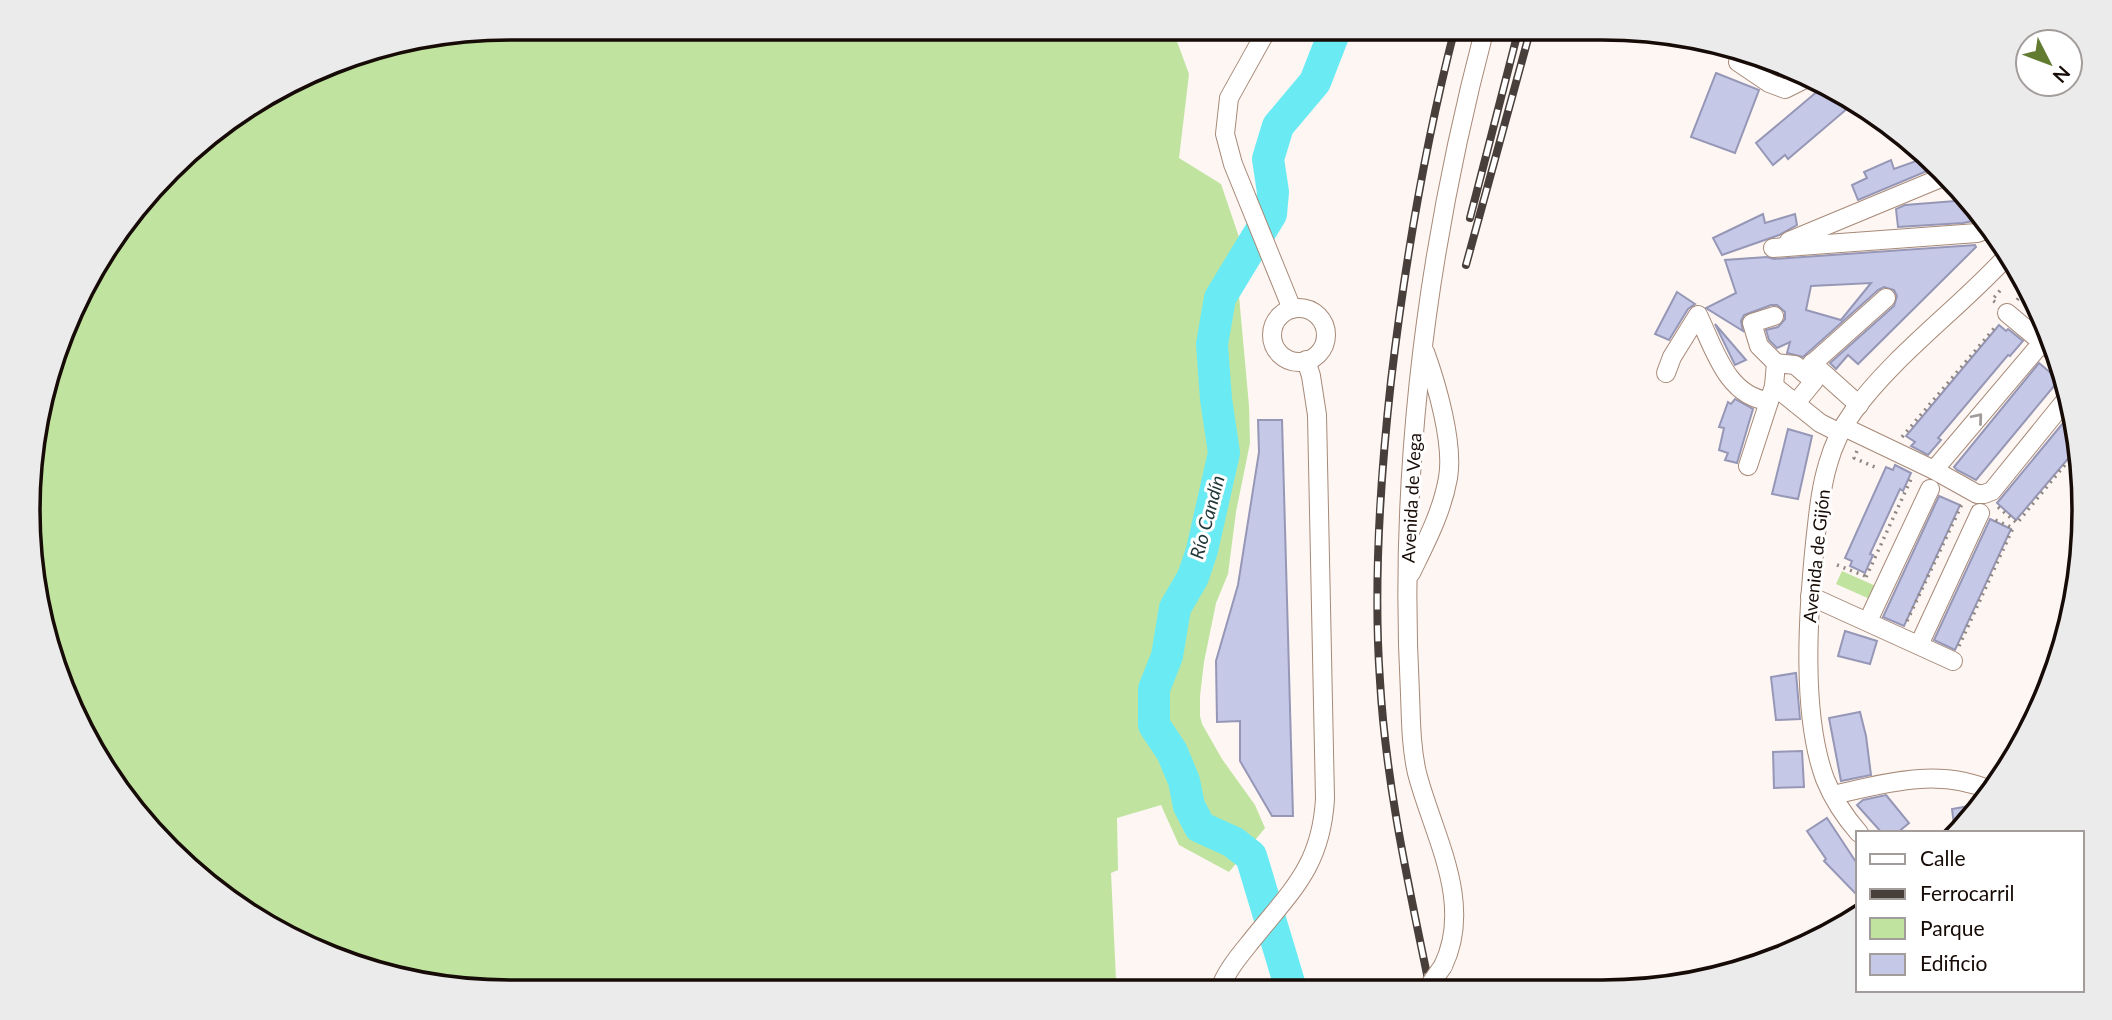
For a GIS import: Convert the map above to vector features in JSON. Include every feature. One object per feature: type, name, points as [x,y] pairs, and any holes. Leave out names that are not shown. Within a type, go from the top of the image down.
[{"type":"street","points":[[1261,40],[1229,98],[1225,134],[1233,164],[1292,309]]},
{"type":"street","name":"Avenida de Vega","points":[[1433,980],[1449,953],[1455,932],[1454,904],[1450,874],[1417,771],[1409,690],[1408,579],[1413,458],[1435,263],[1446,201],[1482,40]]},
{"type":"street","points":[[1738,62],[1769,83],[1785,89],[1797,83]]},
{"type":"street","points":[[1936,180],[1773,247],[1981,232]]},
{"type":"street","name":"Avenida de Gijón","points":[[1858,831],[1825,779],[1818,754],[1808,670],[1819,502],[1828,464],[1842,430],[1879,380],[2001,262]]},
{"type":"street","points":[[1808,368],[1886,298]]},
{"type":"street","points":[[1292,309],[1309,310],[1316,314],[1325,328],[1324,344],[1313,357],[1306,360],[1296,361],[1280,353],[1272,337],[1277,319],[1292,309]]},
{"type":"street","points":[[1666,373],[1672,357],[1698,315],[1726,373],[1743,393],[1757,400],[1772,393],[1796,403],[1820,423],[1934,470],[1977,494],[1988,493],[2060,406]]},
{"type":"street","points":[[1774,316],[1752,323],[1759,346],[1776,363],[1808,368],[1859,405]]},
{"type":"street","points":[[2004,316],[2037,333]]},
{"type":"street","points":[[1934,470],[2041,344]]},
{"type":"street","points":[[1408,579],[1437,520],[1449,476],[1446,432],[1434,376],[1424,348]]},
{"type":"street","points":[[1225,980],[1237,958],[1310,865],[1323,827],[1325,799],[1317,415],[1306,360]]},
{"type":"street","points":[[1748,466],[1772,393],[1776,363]]},
{"type":"street","points":[[1796,403],[1814,381],[1808,368]]},
{"type":"street","points":[[1868,621],[1930,489]]},
{"type":"street","points":[[1919,645],[1980,513]]},
{"type":"street","points":[[1811,596],[1919,645],[1954,657]]},
{"type":"street","points":[[1833,795],[1922,778],[1954,779],[1982,787]]},
{"type":"path","points":[[1900,439],[2004,316]]},
{"type":"path","points":[[1858,448],[1854,457],[1877,468]]},
{"type":"path","points":[[1988,493],[2017,523],[2069,460]]},
{"type":"path","points":[[1866,577],[1914,472]]},
{"type":"path","points":[[1900,636],[1962,504],[1930,489]]},
{"type":"path","points":[[1954,657],[2013,528],[1980,513]]},
{"type":"path","points":[[1837,565],[1885,585]]},
{"type":"green space","points":[[510,40],[1176,40],[1189,74],[1179,158],[1221,184],[1240,240],[1239,296],[1249,406],[1250,443],[1236,512],[1228,574],[1216,603],[1204,662],[1200,716],[1222,759],[1255,805],[1265,828],[1229,872],[1179,845],[1161,805],[1117,818],[1118,870],[1111,873],[1116,980],[479,979],[388,964],[330,944],[275,917],[224,883],[200,863],[137,796],[103,745],[89,718],[76,690],[56,632],[41,541],[44,449],[56,388],[65,359],[103,275],[137,224],[157,200],[200,157],[249,119],[330,76],[388,56],[418,49]]},
{"type":"green space","points":[[1842,571],[1878,587],[1872,600],[1836,584]]},
{"type":"building","points":[[1716,73],[1759,90],[1735,153],[1691,137]]},
{"type":"building","points":[[1816,92],[1847,109],[1788,159],[1785,155],[1773,165],[1756,143]]},
{"type":"building","points":[[1891,160],[1894,169],[1916,161],[1927,171],[1858,200],[1852,185],[1867,178],[1864,172]]},
{"type":"building","points":[[1956,201],[1973,221],[1898,227],[1896,209],[1905,205]]},
{"type":"building","points":[[1763,214],[1765,223],[1795,214],[1797,225],[1779,235],[1722,255],[1713,238]]},
{"type":"building","points":[[1976,247],[1858,364],[1848,355],[1836,369],[1830,363],[1894,306],[1897,296],[1894,290],[1884,287],[1878,290],[1803,357],[1787,353],[1790,342],[1777,348],[1769,340],[1766,330],[1778,327],[1785,319],[1785,312],[1777,305],[1744,315],[1741,321],[1743,331],[1706,308],[1736,293],[1725,260],[1767,257],[1774,259]],"holes":[[[1871,283],[1841,320],[1806,310],[1811,286]]]},
{"type":"building","points":[[1677,292],[1695,304],[1688,309],[1669,340],[1655,334]]},
{"type":"building","points":[[1715,324],[1746,360],[1735,365]]},
{"type":"building","points":[[1999,325],[2023,341],[1938,438],[1941,440],[1928,455],[1911,446],[1915,442],[1906,436]]},
{"type":"building","points":[[2039,363],[2052,374],[2055,385],[1976,480],[1954,467]]},
{"type":"building","points":[[1735,399],[1753,409],[1737,463],[1725,460],[1728,453],[1719,450],[1724,428],[1719,427],[1728,402],[1731,404]]},
{"type":"building","points":[[1258,420],[1282,420],[1293,816],[1272,816],[1240,761],[1240,721],[1217,722],[1216,661],[1238,585],[1259,452]]},
{"type":"building","points":[[2064,422],[2069,458],[2016,520],[1997,503]]},
{"type":"building","points":[[1788,429],[1812,436],[1798,499],[1772,494]]},
{"type":"building","points":[[1895,465],[1911,473],[1903,491],[1900,489],[1870,554],[1873,555],[1865,573],[1850,566],[1852,561],[1845,558],[1886,467],[1893,470]]},
{"type":"building","points":[[1939,496],[1960,505],[1904,626],[1883,617]]},
{"type":"building","points":[[1990,519],[2011,529],[1955,650],[1934,640]]},
{"type":"building","points":[[1845,631],[1877,641],[1870,664],[1838,656]]},
{"type":"building","points":[[1796,673],[1800,719],[1776,720],[1771,677]]},
{"type":"building","points":[[1860,712],[1871,775],[1841,781],[1829,718]]},
{"type":"building","points":[[1802,751],[1804,787],[1774,788],[1773,752]]},
{"type":"building","points":[[1886,795],[1909,823],[1899,831],[1880,831],[1857,805],[1863,800]]},
{"type":"building","points":[[1966,806],[1954,821],[1952,809]]},
{"type":"building","points":[[1827,818],[1856,862],[1856,894],[1824,861],[1826,859],[1807,831]]},
{"type":"waterway","name":"Río Candín","points":[[1288,980],[1251,856],[1233,842],[1200,827],[1189,806],[1184,781],[1172,752],[1154,725],[1154,689],[1167,656],[1175,608],[1193,577],[1202,550],[1224,453],[1212,344],[1220,298],[1271,214],[1273,192],[1268,159],[1278,126],[1315,82],[1331,40]]},
{"type":"railway","points":[[1428,980],[1399,836],[1387,759],[1377,606],[1379,531],[1391,381],[1417,203],[1452,40]]},
{"type":"railway","points":[[1470,218],[1516,40]]},
{"type":"railway","points":[[1466,265],[1528,40]]}]
